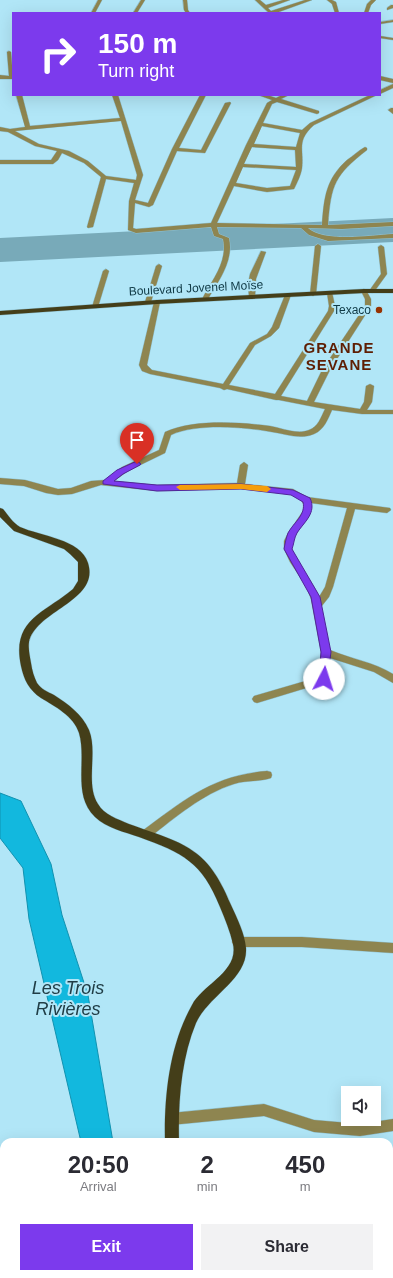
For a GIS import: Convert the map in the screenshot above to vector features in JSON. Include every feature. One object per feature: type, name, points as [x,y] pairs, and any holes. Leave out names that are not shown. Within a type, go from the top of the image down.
[{"type":"main road","name":"Boulevard Jovenel Moïse","points":[[0,313],[148,302],[393,291]]},
{"type":"main road","points":[[0,511],[14,527],[60,544],[74,552],[83,562],[85,580],[76,594],[55,606],[38,619],[29,632],[24,644],[26,667],[35,687],[76,718],[84,731],[88,762],[88,794],[92,806],[108,820],[169,842],[186,851],[207,867],[225,902],[238,942],[240,950],[239,960],[234,968],[197,1008],[188,1029],[178,1069],[171,1119],[172,1138]]},
{"type":"street","points":[[94,12],[100,0]]},
{"type":"street","points":[[136,12],[143,0]]},
{"type":"street","points":[[185,0],[187,12]]},
{"type":"street","points":[[257,0],[270,12]]},
{"type":"street","points":[[265,7],[288,0]]},
{"type":"street","points":[[274,12],[310,0]]},
{"type":"street","points":[[329,0],[334,3],[337,12]]},
{"type":"street","points":[[366,12],[369,4],[374,0]]},
{"type":"street","points":[[381,23],[393,21]]},
{"type":"street","points":[[381,37],[393,39]]},
{"type":"street","points":[[9,53],[12,72]]},
{"type":"street","points":[[0,77],[12,79]]},
{"type":"street","points":[[381,78],[393,81]]},
{"type":"street","points":[[381,92],[393,86]]},
{"type":"street","points":[[19,96],[28,128]]},
{"type":"street","points":[[115,96],[140,175],[132,201],[130,229],[132,231],[213,225],[257,227],[342,227],[393,224]]},
{"type":"street","points":[[132,201],[149,206],[151,204],[175,149],[202,96]]},
{"type":"street","points":[[264,96],[276,101],[317,112]]},
{"type":"street","points":[[205,299],[228,253],[226,238],[216,235],[213,225],[249,145],[270,103],[284,96]]},
{"type":"street","points":[[232,184],[267,190],[292,188],[299,169],[298,149],[303,132],[312,124],[372,96]]},
{"type":"street","points":[[175,149],[203,152],[228,103]]},
{"type":"street","points":[[0,129],[9,130],[123,119]]},
{"type":"street","points":[[260,124],[303,132]]},
{"type":"street","points":[[9,130],[37,145],[67,152],[86,162],[104,177],[137,182]]},
{"type":"street","points":[[249,145],[298,149]]},
{"type":"street","points":[[325,226],[327,196],[331,182],[345,164],[365,149]]},
{"type":"street","points":[[0,162],[52,162],[56,159],[60,151]]},
{"type":"street","points":[[241,165],[299,169]]},
{"type":"street","points":[[90,228],[104,177]]},
{"type":"street","points":[[302,226],[310,234],[328,239],[393,236]]},
{"type":"street","points":[[313,294],[318,246]]},
{"type":"street","points":[[309,404],[333,359],[368,306],[368,291],[384,274],[381,247]]},
{"type":"street","points":[[252,297],[250,284],[263,252]]},
{"type":"street","points":[[148,302],[159,266]]},
{"type":"street","points":[[95,306],[106,271]]},
{"type":"street","points":[[276,398],[331,311],[332,306],[330,293]]},
{"type":"street","points":[[224,388],[252,344],[257,340],[268,336],[272,332],[288,295]]},
{"type":"street","points":[[157,302],[143,362],[145,369],[157,375],[309,404],[362,412],[393,412]]},
{"type":"street","points":[[362,412],[368,402],[370,386]]},
{"type":"street","points":[[106,483],[120,472],[160,453],[164,448],[168,434],[177,429],[206,426],[257,428],[303,434],[311,433],[318,429],[330,407]]},
{"type":"street","points":[[241,486],[244,465]]},
{"type":"street","points":[[0,481],[25,483],[46,490],[58,492],[72,491],[91,484],[106,483],[157,488],[241,486],[293,492],[307,500],[387,510]]},
{"type":"street","points":[[257,699],[324,679],[326,652],[315,597],[307,580],[288,549],[292,534],[307,514],[307,500]]},
{"type":"street","points":[[317,606],[326,595],[329,587],[352,506]]},
{"type":"street","points":[[326,652],[349,662],[377,670],[393,680]]},
{"type":"street","points":[[146,834],[195,798],[216,786],[239,777],[267,775]]},
{"type":"street","points":[[238,942],[302,942],[393,948]]},
{"type":"street","points":[[171,1119],[264,1110],[314,1126],[360,1130],[393,1125]]},
{"type":"water","name":"Les Trois Rivières","points":[[0,793],[21,801],[51,864],[62,915],[88,995],[112,1138],[80,1138],[29,919],[23,868],[0,838]]},
{"type":"runway","points":[[0,250],[393,230]]},
{"type":"slow traffic","points":[[180,487],[241,486],[267,489]]},
{"type":"place","name":"Texaco","points":[[379,310]]},
{"type":"district","name":"GRANDE SEVANE","points":[[339,356]]},
{"type":"route","points":[[137,464],[120,472],[106,483],[157,488],[241,486],[293,492],[301,495],[307,500],[307,514],[289,539],[288,549],[307,580],[315,597],[326,652],[324,679]]}]
